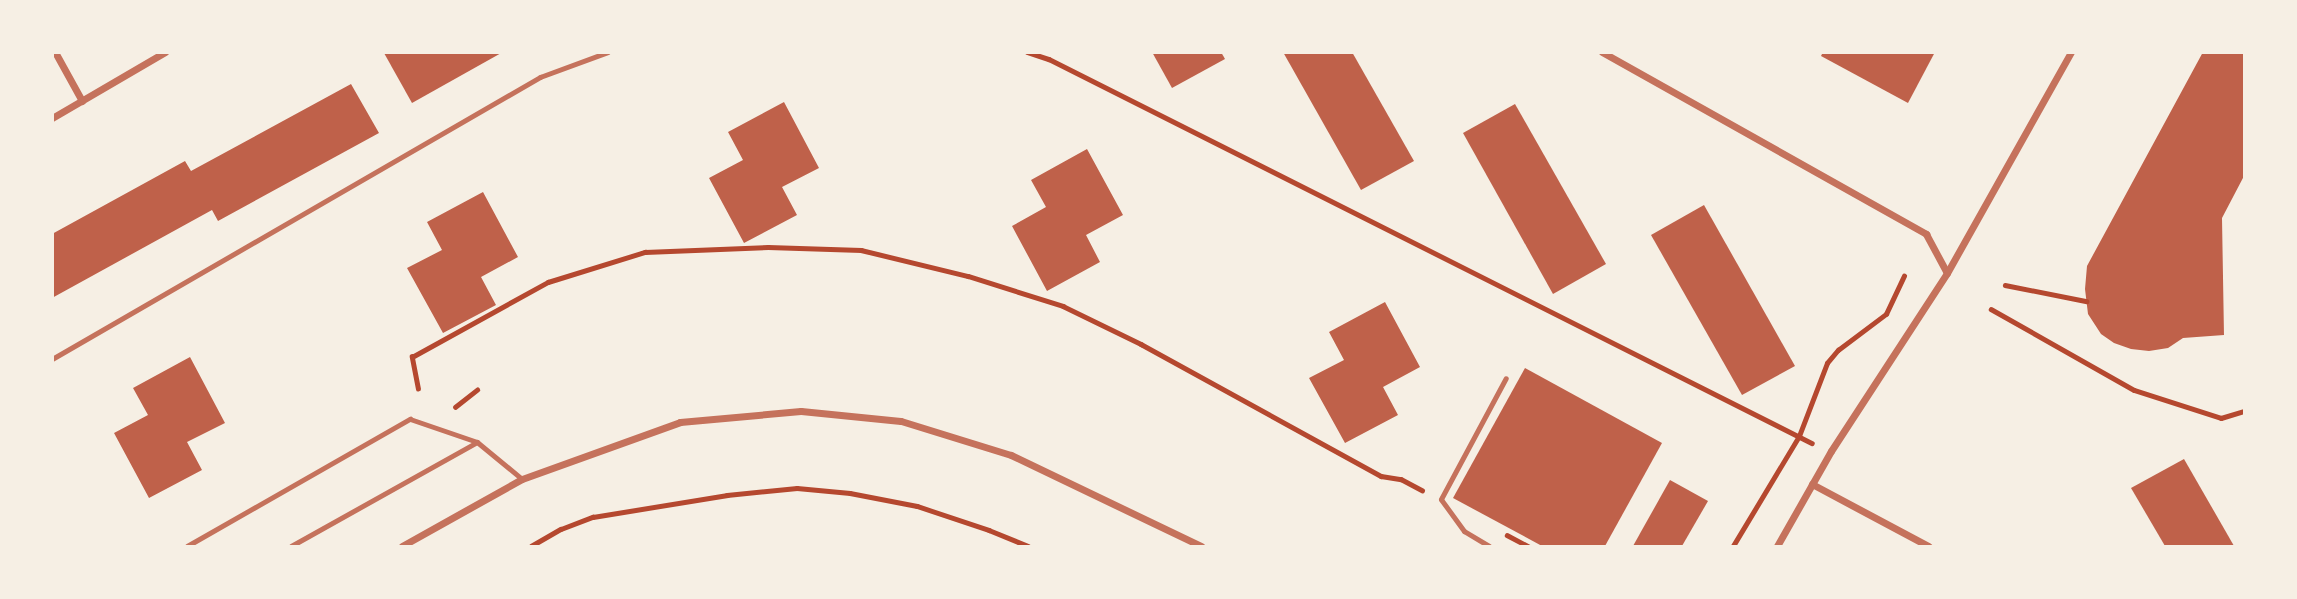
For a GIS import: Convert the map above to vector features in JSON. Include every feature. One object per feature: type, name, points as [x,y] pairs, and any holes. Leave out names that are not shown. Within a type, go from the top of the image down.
[{"type":"street","points":[[55,52],[82,101]]},
{"type":"street","points":[[52,118],[165,52]]},
{"type":"street","points":[[1602,52],[1926,234],[1947,273]]},
{"type":"street","points":[[1777,547],[1831,452],[1947,273],[2071,52]]},
{"type":"street","points":[[402,547],[522,479],[680,422],[801,411],[901,421],[1012,455],[1201,547]]},
{"type":"street","points":[[1812,484],[1928,547]]},
{"type":"lane","points":[[52,359],[540,78],[608,52]]},
{"type":"lane","points":[[1489,547],[1464,531],[1441,499],[1506,378]]},
{"type":"lane","points":[[187,547],[410,419],[477,442],[522,479]]},
{"type":"lane","points":[[291,547],[477,442]]},
{"type":"path","points":[[1027,52],[1049,59],[1831,452]]},
{"type":"path","points":[[418,389],[412,357],[548,282],[645,251],[768,247],[861,250],[968,276],[1063,306],[1140,344],[1381,476],[1401,479],[1441,499]]},
{"type":"path","points":[[1733,547],[1799,436],[1827,363],[1838,350],[1886,314],[1904,276]]},
{"type":"path","points":[[2005,285],[2086,301]]},
{"type":"path","points":[[1991,309],[2134,390],[2221,418],[2245,411]]},
{"type":"path","points":[[455,407],[477,390]]},
{"type":"path","points":[[531,547],[561,529],[593,517],[727,495],[797,488],[850,493],[917,506],[1028,547]]},
{"type":"path","points":[[1495,529],[1528,547]]},
{"type":"building","points":[[385,52],[503,52],[412,103],[384,53]]},
{"type":"building","points":[[1152,52],[1221,52],[1225,59],[1172,88]]},
{"type":"building","points":[[1283,52],[1352,52],[1414,161],[1361,190]]},
{"type":"building","points":[[1823,52],[1935,52],[1908,103],[1821,56]]},
{"type":"building","points":[[2203,52],[2244,52],[2244,176],[2222,218],[2224,335],[2183,338],[2168,348],[2149,351],[2131,349],[2114,343],[2101,334],[2088,314],[2085,289],[2087,266]]},
{"type":"building","points":[[351,84],[379,133],[218,221],[212,210],[52,298],[52,234],[185,161],[191,171]]},
{"type":"building","points":[[784,102],[819,168],[782,187],[797,215],[744,243],[709,178],[743,160],[728,132]]},
{"type":"building","points":[[1515,104],[1606,264],[1553,294],[1463,133]]},
{"type":"building","points":[[1087,149],[1123,215],[1086,235],[1100,262],[1047,291],[1012,226],[1046,207],[1031,180]]},
{"type":"building","points":[[483,192],[518,257],[481,277],[496,305],[443,333],[407,268],[442,250],[427,222]]},
{"type":"building","points":[[1704,205],[1795,366],[1742,395],[1651,235]]},
{"type":"building","points":[[1385,302],[1420,367],[1383,387],[1398,415],[1345,443],[1309,378],[1344,360],[1329,332]]},
{"type":"building","points":[[190,357],[225,423],[187,442],[202,470],[149,498],[114,433],[148,415],[133,388]]},
{"type":"building","points":[[1525,368],[1662,443],[1605,546],[1542,546],[1453,498]]},
{"type":"building","points":[[2184,459],[2234,546],[2165,546],[2131,488]]},
{"type":"building","points":[[1670,480],[1708,501],[1682,546],[1633,546]]}]
